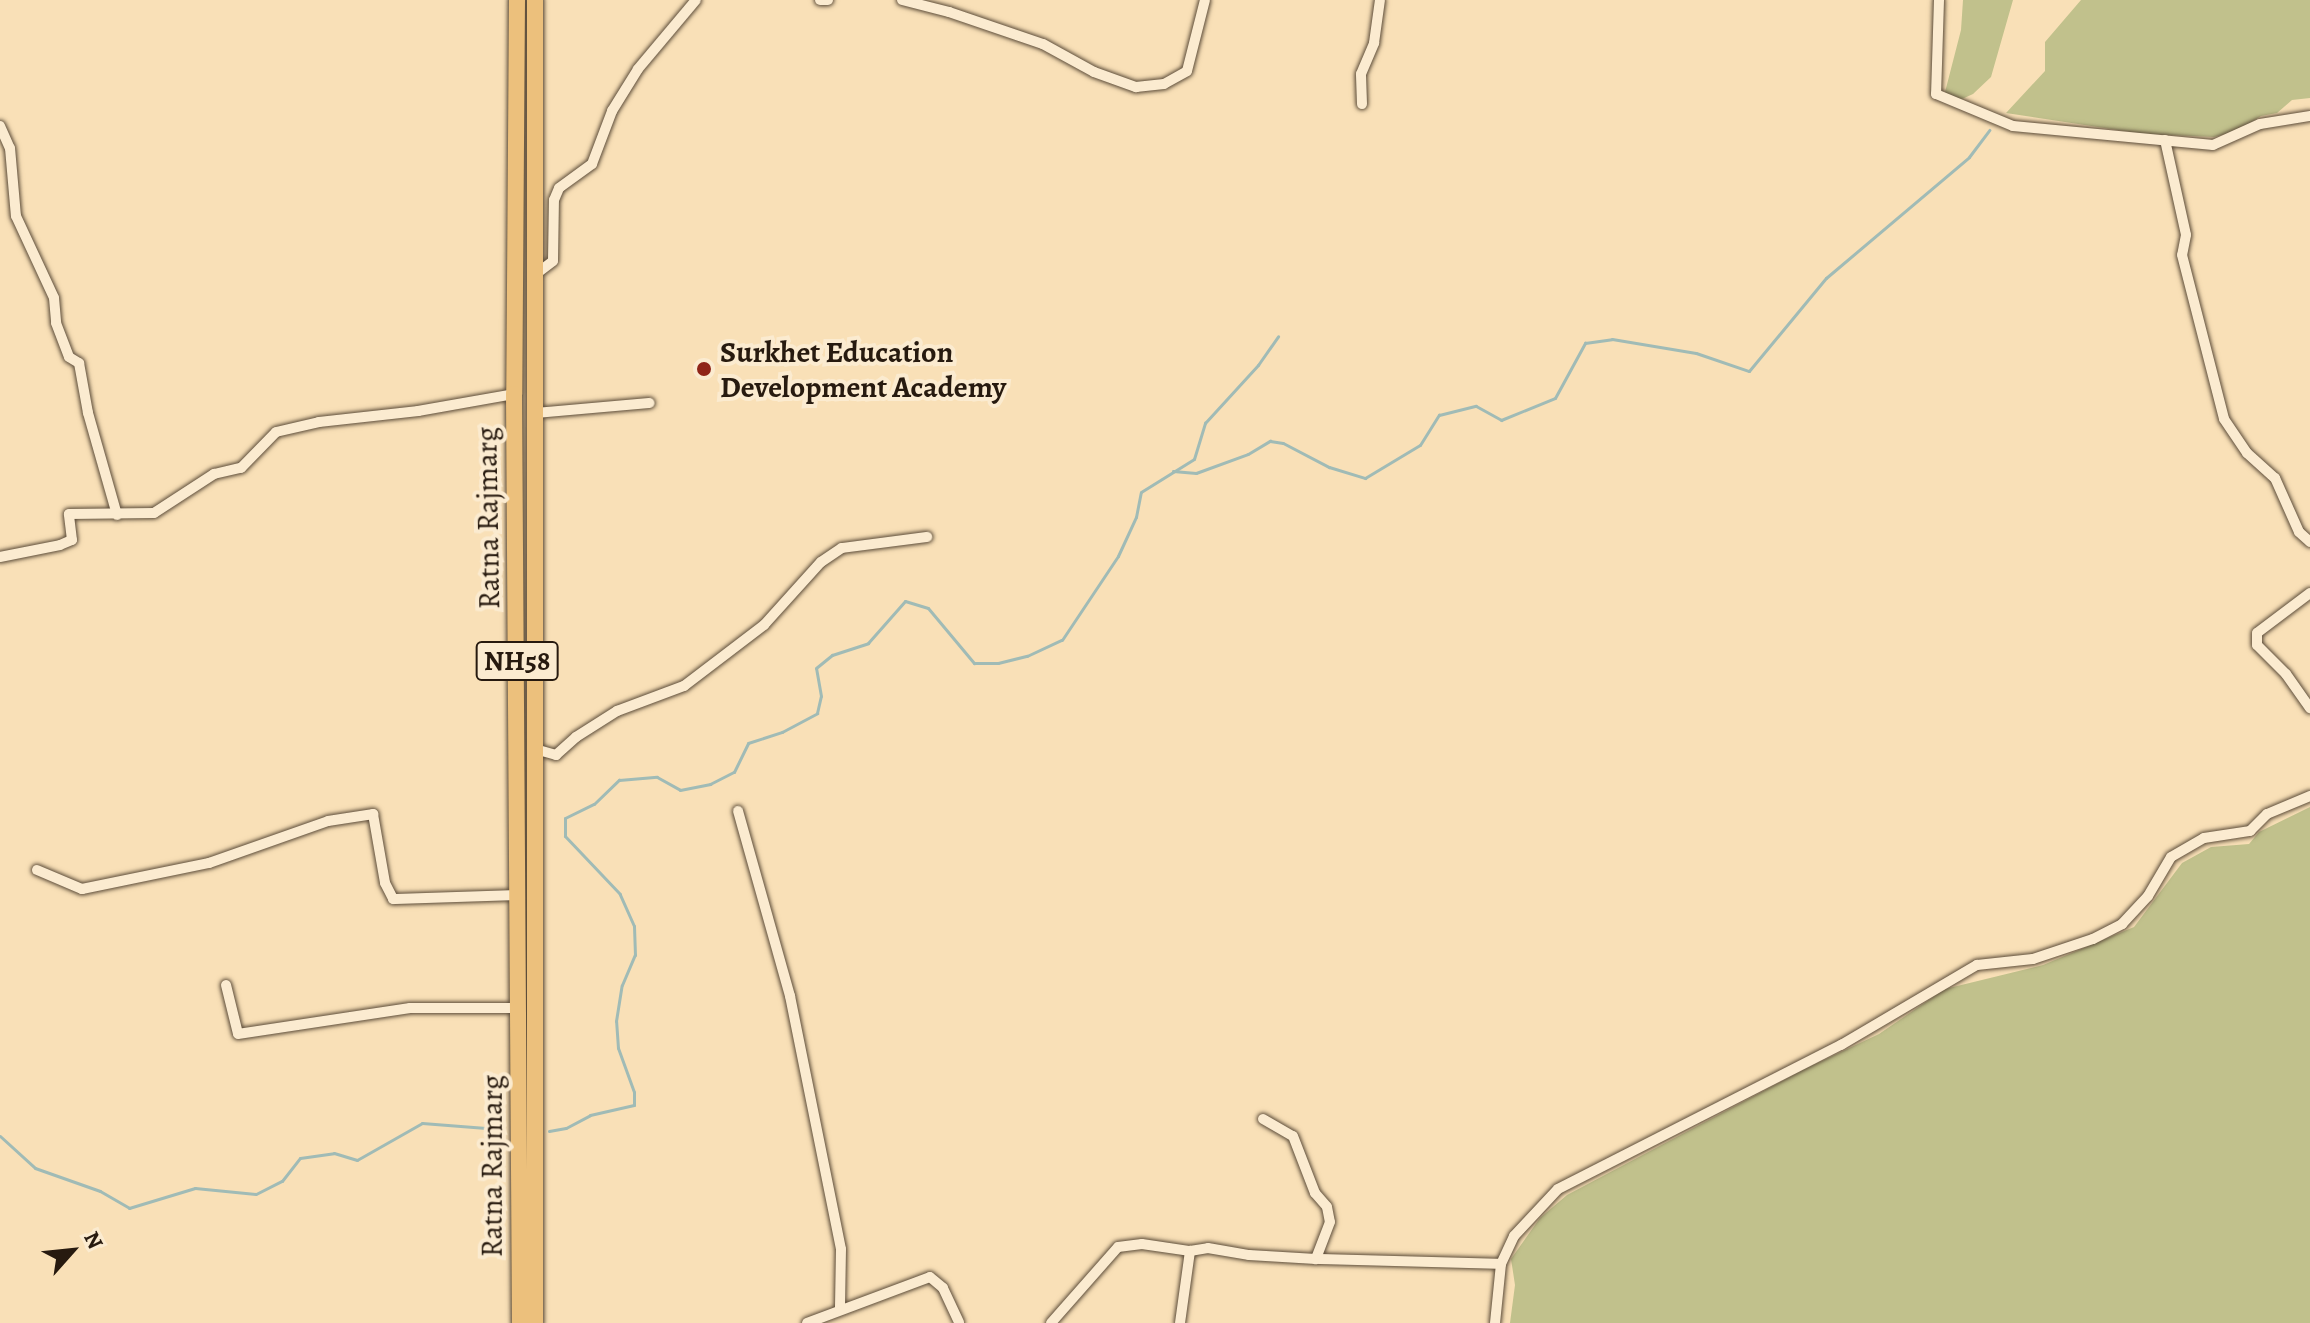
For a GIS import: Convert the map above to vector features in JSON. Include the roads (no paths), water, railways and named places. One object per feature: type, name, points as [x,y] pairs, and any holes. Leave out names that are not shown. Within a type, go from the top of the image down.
[{"type":"main road","name":"Ratna Rajmarg","points":[[517,0],[514,394],[520,895],[520,1323]]},
{"type":"main road","name":"Ratna Rajmarg","points":[[535,0],[535,1323]]},
{"type":"street","points":[[536,274],[553,261],[554,200],[559,188],[592,164],[612,111],[638,69],[696,0]]},
{"type":"street","points":[[820,0],[828,0]]},
{"type":"street","points":[[902,0],[949,12],[1043,44],[1094,72],[1136,87],[1164,84],[1187,71],[1205,0]]},
{"type":"street","points":[[1362,104],[1361,74],[1374,43],[1380,0]]},
{"type":"street","points":[[1939,0],[1936,94],[2013,126],[2213,145],[2260,124],[2310,116]]},
{"type":"street","points":[[0,126],[10,148],[16,216],[54,298],[56,323],[69,357],[79,363],[88,413],[117,515]]},
{"type":"street","points":[[2165,140],[2186,235],[2182,255],[2224,419],[2247,453],[2275,478],[2299,532],[2310,542]]},
{"type":"street","points":[[0,557],[72,540],[69,514],[154,513],[214,474],[241,468],[276,432],[319,422],[418,411],[514,394]]},
{"type":"street","points":[[535,413],[650,403]]},
{"type":"street","points":[[535,749],[556,755],[576,737],[617,711],[684,686],[764,625],[821,562],[842,548],[927,537]]},
{"type":"street","points":[[2310,593],[2257,633],[2257,645],[2286,674],[2310,708]]},
{"type":"street","points":[[1495,1323],[1501,1264],[1514,1236],[1558,1189],[1841,1045],[1977,965],[2033,959],[2093,939],[2122,924],[2148,896],[2171,857],[2204,838],[2250,831],[2267,814],[2310,796]]},
{"type":"street","points":[[738,811],[790,996],[841,1249],[840,1308]]},
{"type":"street","points":[[37,870],[82,889],[209,863],[328,821],[373,814],[385,883],[393,899],[520,895]]},
{"type":"street","points":[[226,985],[238,1034],[410,1008],[520,1008]]},
{"type":"street","points":[[1263,1119],[1293,1136],[1315,1193],[1327,1207],[1330,1222],[1316,1259]]},
{"type":"street","points":[[1051,1323],[1118,1247],[1142,1244],[1190,1251],[1208,1248],[1249,1255],[1316,1259],[1501,1264]]},
{"type":"street","points":[[1180,1323],[1190,1251]]},
{"type":"street","points":[[807,1323],[840,1308],[930,1277],[943,1288],[959,1323]]},
{"type":"waterway","points":[[1173,471],[1196,473],[1248,454],[1270,441],[1283,443],[1329,467],[1365,478],[1420,445],[1439,415],[1476,406],[1501,420],[1555,398],[1585,343],[1612,339],[1696,353],[1749,371],[1826,278],[1969,157],[1989,130]]},
{"type":"waterway","points":[[549,1131],[566,1128],[590,1115],[634,1105],[634,1092],[618,1048],[616,1021],[622,985],[635,955],[634,926],[620,894],[565,836],[565,818],[594,804],[619,780],[657,777],[680,790],[710,784],[734,772],[748,743],[782,732],[817,713],[821,696],[816,668],[832,655],[868,643],[905,601],[928,608],[974,663],[998,663],[1027,656],[1062,640],[1118,556],[1136,517],[1141,492],[1194,459],[1205,423],[1258,365],[1278,336]]},
{"type":"waterway","points":[[0,1136],[35,1168],[100,1191],[129,1208],[195,1188],[256,1194],[282,1181],[300,1158],[334,1153],[357,1160],[422,1123],[499,1129]]},
{"type":"place","name":"Surkhet Education Development Academy","points":[[704,369]]}]
